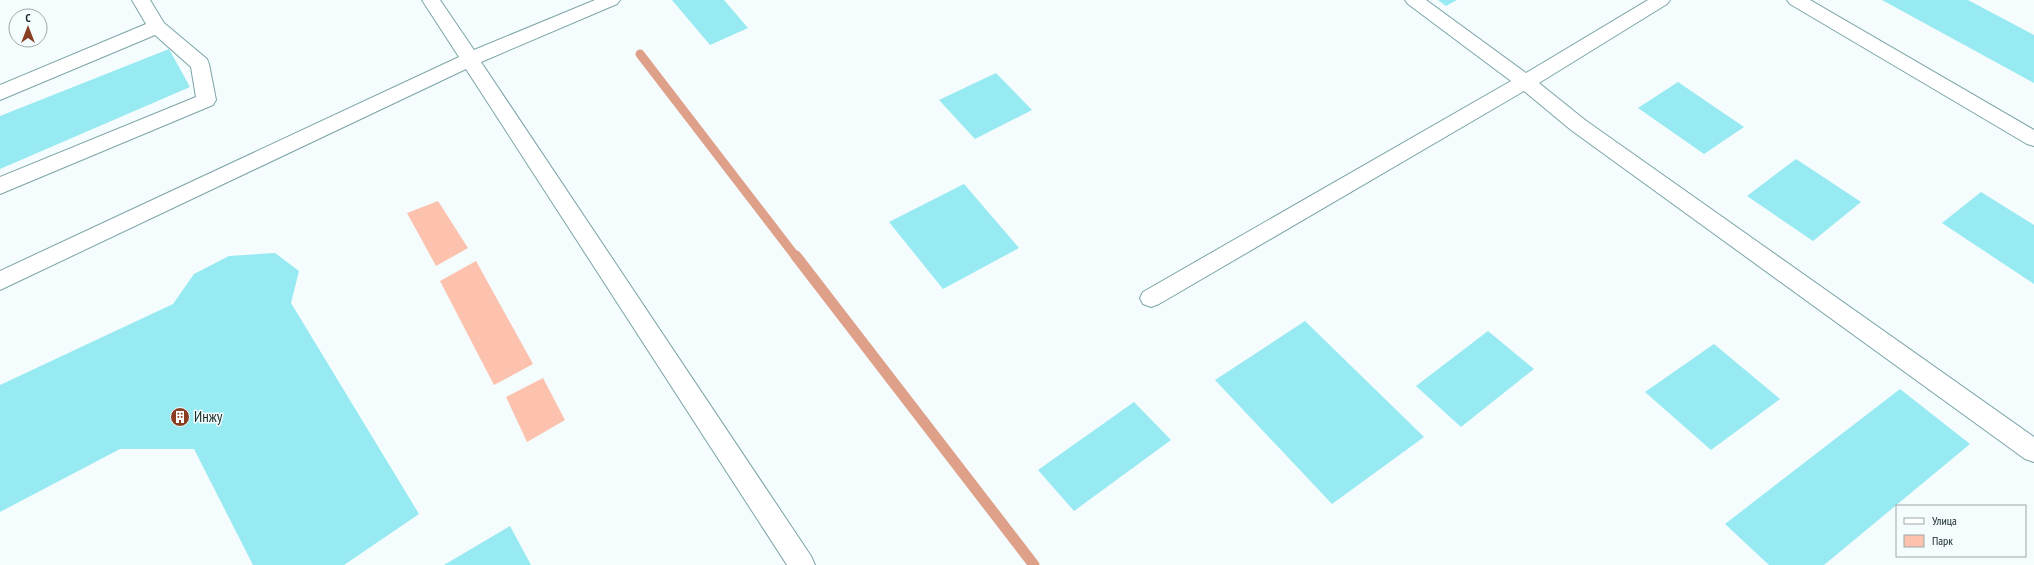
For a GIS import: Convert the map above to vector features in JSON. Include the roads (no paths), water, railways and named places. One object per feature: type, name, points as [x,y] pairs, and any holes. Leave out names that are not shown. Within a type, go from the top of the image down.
[{"type":"street","points":[[0,186],[206,100],[200,64],[156,28],[141,0]]},
{"type":"street","points":[[431,0],[802,565]]},
{"type":"street","points":[[0,281],[470,59],[611,0]]},
{"type":"street","points":[[1414,0],[1526,82],[1578,125],[2034,451]]},
{"type":"street","points":[[1151,298],[1526,82],[1661,0]]},
{"type":"street","points":[[1796,0],[2034,139]]},
{"type":"street","points":[[0,93],[156,28]]},
{"type":"waterway","points":[[640,54],[796,257]]},
{"type":"waterway","points":[[796,256],[1034,565]]},
{"type":"place","name":"Инжу","points":[[180,417]]}]
